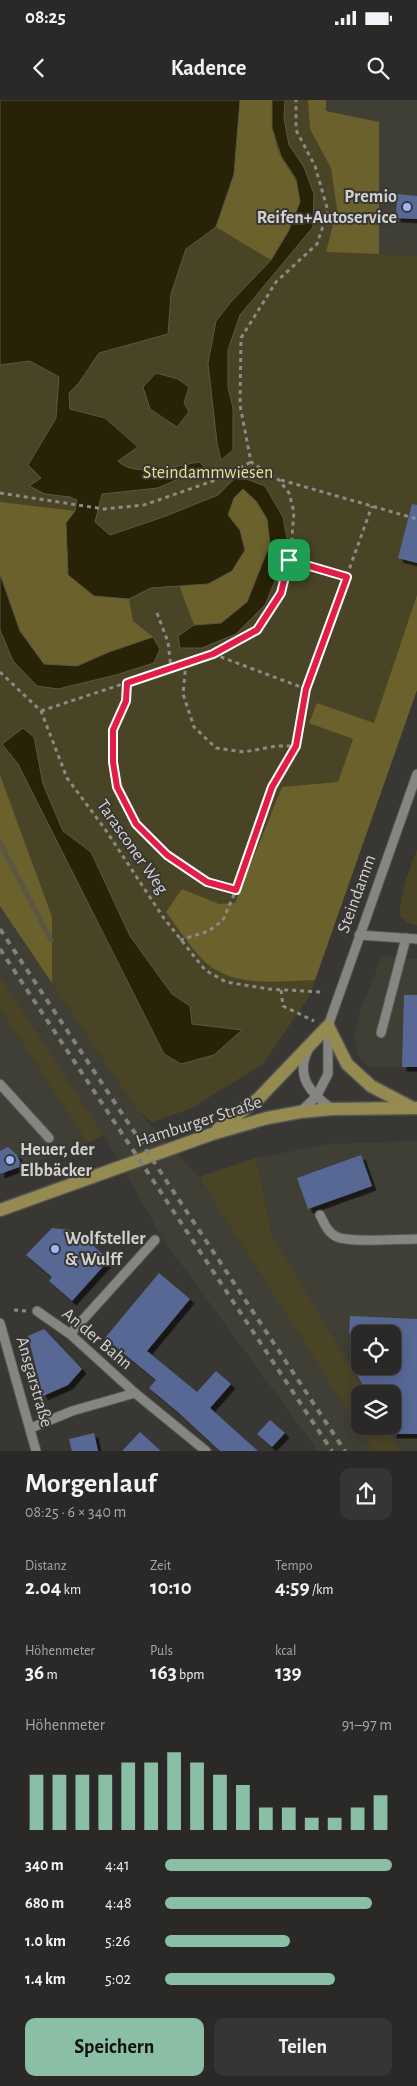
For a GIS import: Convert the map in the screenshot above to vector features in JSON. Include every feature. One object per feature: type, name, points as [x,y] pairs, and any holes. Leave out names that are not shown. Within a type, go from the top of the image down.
[{"type":"main road","points":[[212,1134],[258,1099],[328,1026],[348,1064],[371,1086],[414,1108]]},
{"type":"main road","name":"Hamburger Straße","points":[[0,1210],[212,1134],[267,1118],[332,1109],[414,1108]]},
{"type":"street","name":"Steindamm","points":[[300,1112],[316,1097],[328,1074],[328,1026],[417,774]]},
{"type":"street","points":[[359,935],[417,939]]},
{"type":"street","points":[[381,1034],[406,938]]},
{"type":"street","name":"Steindamm","points":[[328,1026],[307,1050],[303,1070],[308,1087],[316,1097],[332,1109]]},
{"type":"street","points":[[0,1084],[49,1138]]},
{"type":"street","points":[[320,1215],[326,1228],[336,1236],[352,1239],[417,1239]]},
{"type":"street","points":[[70,1334],[155,1240]]},
{"type":"street","name":"An der Bahn","points":[[37,1311],[70,1334],[134,1393],[206,1451]]},
{"type":"street","name":"Ansgarstraße","points":[[0,1323],[36,1451]]},
{"type":"street","name":"An der Bahn","points":[[31,1428],[72,1411],[134,1393]]},
{"type":"path","points":[[296,100],[296,130],[315,166],[328,211],[317,244],[276,282],[241,338],[240,405],[251,462],[279,480],[417,519]]},
{"type":"path","points":[[0,493],[104,509],[144,505],[213,481],[251,462]]},
{"type":"path","points":[[41,711],[213,654],[257,630],[281,593],[289,560],[294,512],[289,493],[279,480]]},
{"type":"path","points":[[180,940],[209,931],[223,920],[236,890],[272,787],[296,746],[306,689],[372,506]]},
{"type":"path","points":[[289,560],[347,577]]},
{"type":"path","points":[[157,613],[168,642],[171,668]]},
{"type":"path","points":[[213,654],[306,689]]},
{"type":"path","points":[[186,663],[183,694],[194,728],[216,748],[244,752],[276,746],[296,746]]},
{"type":"path","name":"Tarasconer Weg","points":[[0,672],[41,711],[66,778],[105,829],[180,940],[205,970],[226,982],[280,990],[320,992]]},
{"type":"path","points":[[127,683],[126,701],[113,730],[113,762],[117,787],[136,824],[167,855],[207,882],[236,890]]},
{"type":"path","points":[[280,990],[283,1006],[305,1017]]},
{"type":"shaded area","points":[[0,100],[240,100],[234,174],[216,227],[186,249],[171,294],[168,334],[99,353],[79,383],[69,393],[70,409],[105,418],[138,447],[118,461],[125,466],[145,470],[199,462],[205,467],[158,488],[102,494],[95,522],[110,535],[166,516],[218,495],[235,478],[249,480],[265,486],[283,517],[287,539],[281,566],[265,605],[236,634],[202,648],[180,648],[178,636],[194,625],[221,623],[247,602],[270,544],[267,519],[256,501],[243,489],[234,498],[228,515],[240,530],[245,550],[232,571],[208,584],[151,588],[129,599],[94,596],[68,575],[66,523],[75,511],[77,500],[70,497],[45,494],[29,486],[41,478],[28,465],[56,418],[59,377],[30,361],[0,365]]},
{"type":"shaded area","points":[[240,100],[272,100],[272,122],[276,144],[299,189],[300,202],[296,216],[271,260],[216,227],[234,174]]},
{"type":"shaded area","points":[[272,100],[285,100],[284,118],[289,145],[304,167],[314,194],[313,227],[240,315],[228,350],[228,388],[233,408],[233,450],[221,460],[217,443],[208,363],[216,321],[231,302],[271,260],[288,232],[300,202],[296,179],[281,156],[272,128]]},
{"type":"shaded area","points":[[308,100],[326,100],[326,111],[379,122],[379,254],[326,252],[337,209],[331,168],[310,129]]},
{"type":"shaded area","points":[[326,100],[417,100],[417,256],[379,254],[379,122],[325,111]]},
{"type":"shaded area","points":[[156,373],[178,379],[189,387],[184,403],[189,412],[177,427],[150,409],[143,387]]},
{"type":"shaded area","points":[[243,489],[256,501],[267,519],[270,544],[247,602],[221,623],[194,625],[179,585],[208,584],[232,571],[245,550],[240,530],[228,515],[234,498]]},
{"type":"shaded area","points":[[0,502],[75,511],[66,523],[67,541],[94,596],[129,599],[133,621],[153,637],[109,652],[77,666],[44,664],[20,631],[0,577]]},
{"type":"shaded area","points":[[0,574],[20,631],[44,664],[77,666],[109,652],[153,637],[160,649],[154,663],[116,675],[58,689],[37,686],[13,661],[0,630]]},
{"type":"shaded area","points":[[417,595],[417,690],[315,980],[252,981],[239,979],[216,970],[209,966],[196,952],[166,912],[182,889],[219,904],[235,903],[282,787],[338,782],[353,739],[309,723],[317,703],[374,723]]},
{"type":"shaded area","points":[[23,728],[34,737],[43,784],[63,831],[91,852],[130,936],[172,994],[190,1006],[192,1024],[242,1030],[214,1055],[181,1064],[164,1054],[18,764],[2,744]]},
{"type":"shaded area","points":[[0,775],[52,917],[52,983],[0,906]]},
{"type":"shaded area","points":[[0,906],[138,1111],[199,1177],[351,1416],[351,1435],[363,1435],[373,1451],[318,1451],[163,1239],[104,1135],[0,976]]},
{"type":"shaded area","points":[[382,956],[417,959],[417,1067],[368,1067],[357,1054],[355,1033],[360,1012]]},
{"type":"shaded area","points":[[0,1009],[88,1143],[0,1174]]},
{"type":"shaded area","points":[[417,1141],[417,1451],[401,1451],[391,1435],[401,1435],[401,1385],[362,1385],[356,1375],[401,1375],[401,1325],[351,1325],[351,1367],[271,1233],[256,1158],[329,1144]]},
{"type":"green space","name":"Steindammwiesen","points":[[0,100],[326,100],[326,111],[379,122],[379,254],[417,256],[417,690],[310,995],[263,1064],[192,1108],[152,1122],[138,1111],[0,906]]},
{"type":"green space","points":[[417,849],[417,926],[408,923],[400,916],[400,907],[403,890]]},
{"type":"green space","points":[[0,976],[104,1135],[88,1143],[0,1009]]},
{"type":"green space","points":[[256,1158],[271,1233],[351,1367],[351,1375],[356,1375],[362,1385],[351,1385],[351,1416],[199,1177]]},
{"type":"green space","points":[[363,1435],[391,1435],[401,1451],[373,1451]]},
{"type":"building","name":"Premio Reifen+Autoservice","points":[[397,194],[417,196],[417,219],[396,218]]},
{"type":"building","points":[[412,504],[417,505],[417,563],[398,558]]},
{"type":"building","points":[[404,995],[417,995],[417,1067],[402,1067]]},
{"type":"building","name":"Heuer, der Elbbäcker","points":[[8,1147],[17,1155],[22,1166],[0,1174],[0,1151]]},
{"type":"building","points":[[361,1155],[372,1186],[308,1209],[297,1178]]},
{"type":"building","points":[[52,1228],[70,1230],[83,1242],[86,1239],[109,1260],[72,1301],[49,1281],[52,1277],[26,1255]]},
{"type":"building","points":[[159,1273],[190,1299],[147,1351],[197,1392],[216,1371],[231,1384],[210,1408],[258,1451],[220,1451],[149,1388],[156,1380],[105,1338]]},
{"type":"building","points":[[350,1316],[417,1319],[417,1434],[401,1434],[401,1385],[362,1385],[358,1375],[401,1375],[401,1325],[351,1325],[351,1334],[349,1334]]},
{"type":"building","points":[[44,1329],[82,1369],[68,1385],[43,1396],[28,1336]]},
{"type":"building","points":[[270,1420],[285,1433],[272,1447],[257,1434]]},
{"type":"building","points":[[140,1432],[161,1451],[122,1451]]},
{"type":"building","points":[[94,1433],[98,1451],[72,1451],[69,1439]]},
{"type":"waterway","points":[[0,843],[51,940]]},
{"type":"railway","points":[[0,929],[345,1451]]},
{"type":"railway","points":[[0,949],[332,1451]]},
{"type":"place","name":"Premio Reifen+Autoservice","points":[[407,207]]},
{"type":"place","name":"Heuer, der Elbbäcker","points":[[10,1160]]},
{"type":"place","name":"Wolfsteller & Wulff","points":[[55,1249]]},
{"type":"route","points":[[289,560],[347,577],[306,689],[296,746],[272,787],[236,890],[207,882],[167,855],[136,824],[117,787],[113,762],[113,730],[126,701],[127,683],[213,654],[257,630],[281,593],[289,560]]}]
